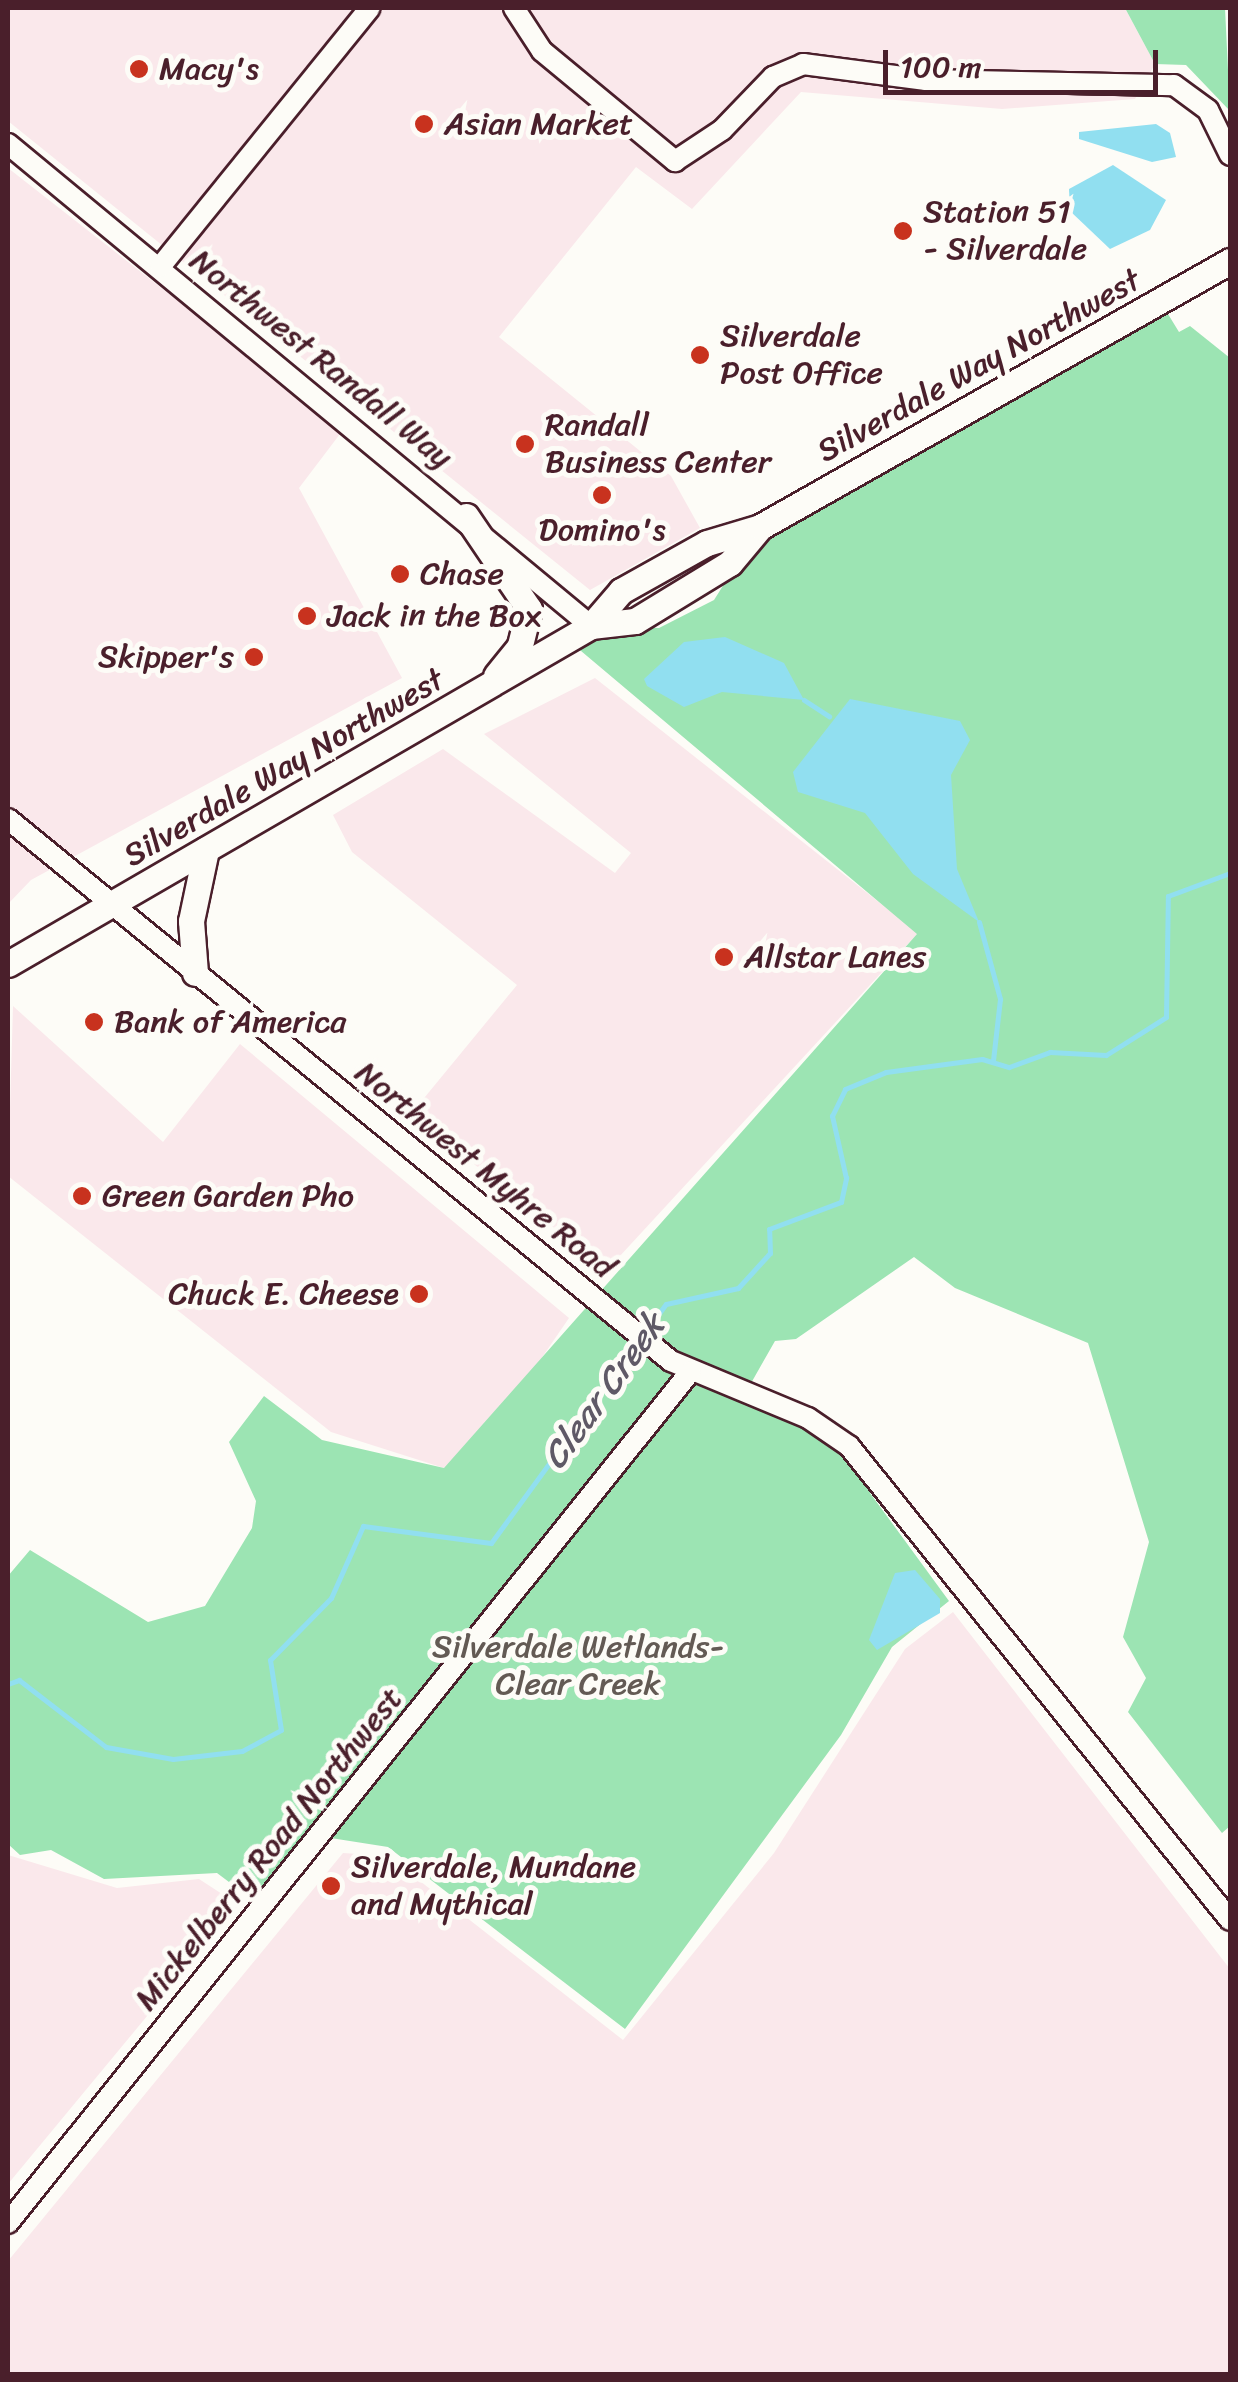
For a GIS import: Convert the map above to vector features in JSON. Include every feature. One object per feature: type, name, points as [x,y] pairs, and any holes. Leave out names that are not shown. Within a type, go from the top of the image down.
[{"type":"main road","name":"Silverdale Way Northwest","points":[[8,964],[591,626],[620,591],[706,543],[760,527],[1230,262]]},
{"type":"main road","points":[[466,516],[529,610],[513,658],[475,695]]},
{"type":"main road","points":[[195,973],[191,921],[206,850]]},
{"type":"street","points":[[160,267],[370,8]]},
{"type":"street","points":[[514,8],[542,51],[675,161],[722,130],[773,77],[803,64],[926,80],[1174,85],[1208,110],[1230,154]]},
{"type":"street","name":"Northwest Randall Way","points":[[8,144],[466,516],[591,626]]},
{"type":"street","name":"Northwest Myhre Road","points":[[8,819],[653,1346],[690,1372],[808,1418],[874,1471],[1230,1920]]},
{"type":"street","name":"Mickelberry Road Northwest","points":[[8,2222],[690,1372]]},
{"type":"shaded area","points":[[8,8],[1125,8],[1155,64],[1135,99],[1002,109],[801,92],[692,209],[636,167],[499,337],[671,476],[700,528],[590,590],[8,121]]},
{"type":"shaded area","points":[[8,168],[343,430],[299,488],[402,678],[31,880],[8,904]]},
{"type":"shaded area","points":[[595,678],[918,933],[607,1270],[411,1114],[517,985],[352,852],[333,815],[443,749],[615,873],[631,853],[484,734]]},
{"type":"shaded area","points":[[13,1006],[163,1142],[240,1044],[569,1318],[473,1458],[444,1468],[331,1432],[8,1176]]},
{"type":"shaded area","points":[[953,1612],[1230,1969],[1230,2374],[8,2374],[8,2261],[343,1853],[388,1856],[623,2040],[774,1853],[905,1649]]},
{"type":"shaded area","points":[[8,1855],[117,1888],[199,1879],[239,1905],[8,2184]]},
{"type":"green space","points":[[1125,8],[1225,8],[1230,111],[1186,65],[1155,64]]},
{"type":"green space","name":"Silverdale Wetlands- Clear Creek","points":[[1160,301],[1179,332],[1190,326],[1230,358],[1230,1826],[1222,1833],[1128,1712],[1146,1678],[1123,1637],[1149,1542],[1088,1343],[955,1288],[914,1257],[796,1339],[775,1341],[746,1392],[882,1479],[870,1493],[949,1601],[892,1647],[841,1735],[625,2029],[388,1847],[318,1836],[261,1906],[217,1873],[104,1879],[51,1850],[20,1855],[8,1844],[8,1576],[30,1550],[148,1622],[205,1606],[252,1528],[256,1501],[229,1442],[264,1396],[322,1440],[444,1468],[917,934],[568,640],[591,626],[659,628],[714,600],[760,527]]},
{"type":"water","points":[[1156,124],[1170,133],[1176,157],[1152,162],[1079,139],[1079,132]]},
{"type":"water","points":[[1113,165],[1166,200],[1150,230],[1110,249],[1070,211],[1069,189]]},
{"type":"water","points":[[725,637],[784,663],[804,700],[722,692],[684,707],[647,686],[644,679],[684,642]]},
{"type":"water","points":[[850,699],[960,721],[970,740],[951,775],[957,869],[979,922],[913,874],[865,813],[798,792],[793,772]]},
{"type":"water","points":[[915,1570],[940,1599],[940,1613],[877,1650],[869,1640],[895,1573]]},
{"type":"waterway","points":[[804,700],[829,716]]},
{"type":"waterway","name":"Clear Creek","points":[[644,1334],[666,1304],[738,1288],[770,1253],[769,1229],[841,1202],[846,1178],[832,1116],[845,1089],[886,1072],[982,1059],[1009,1067],[1050,1052],[1106,1055],[1166,1017],[1168,896],[1230,873]]},
{"type":"waterway","points":[[979,922],[1000,999],[993,1060]]},
{"type":"waterway","name":"Clear Creek","points":[[8,1684],[19,1680],[106,1747],[173,1759],[242,1751],[281,1730],[270,1660],[331,1598],[363,1526],[491,1543],[637,1343]]},
{"type":"place","name":"Macy's","points":[[139,69]]},
{"type":"place","name":"Asian Market","points":[[424,124]]},
{"type":"place","name":"Station 51 - Silverdale","points":[[903,231]]},
{"type":"place","name":"Silverdale Post Office","points":[[700,355]]},
{"type":"place","name":"Randall Business Center","points":[[525,444]]},
{"type":"place","name":"Domino's","points":[[602,495]]},
{"type":"place","name":"Chase","points":[[400,574]]},
{"type":"place","name":"Jack in the Box","points":[[307,616]]},
{"type":"place","name":"Skipper's","points":[[254,657]]},
{"type":"place","name":"Allstar Lanes","points":[[724,957]]},
{"type":"place","name":"Bank of America","points":[[94,1022]]},
{"type":"place","name":"Green Garden Pho","points":[[82,1196]]},
{"type":"place","name":"Chuck E. Cheese","points":[[419,1294]]},
{"type":"place","name":"Silverdale, Mundane and Mythical","points":[[331,1886]]}]
